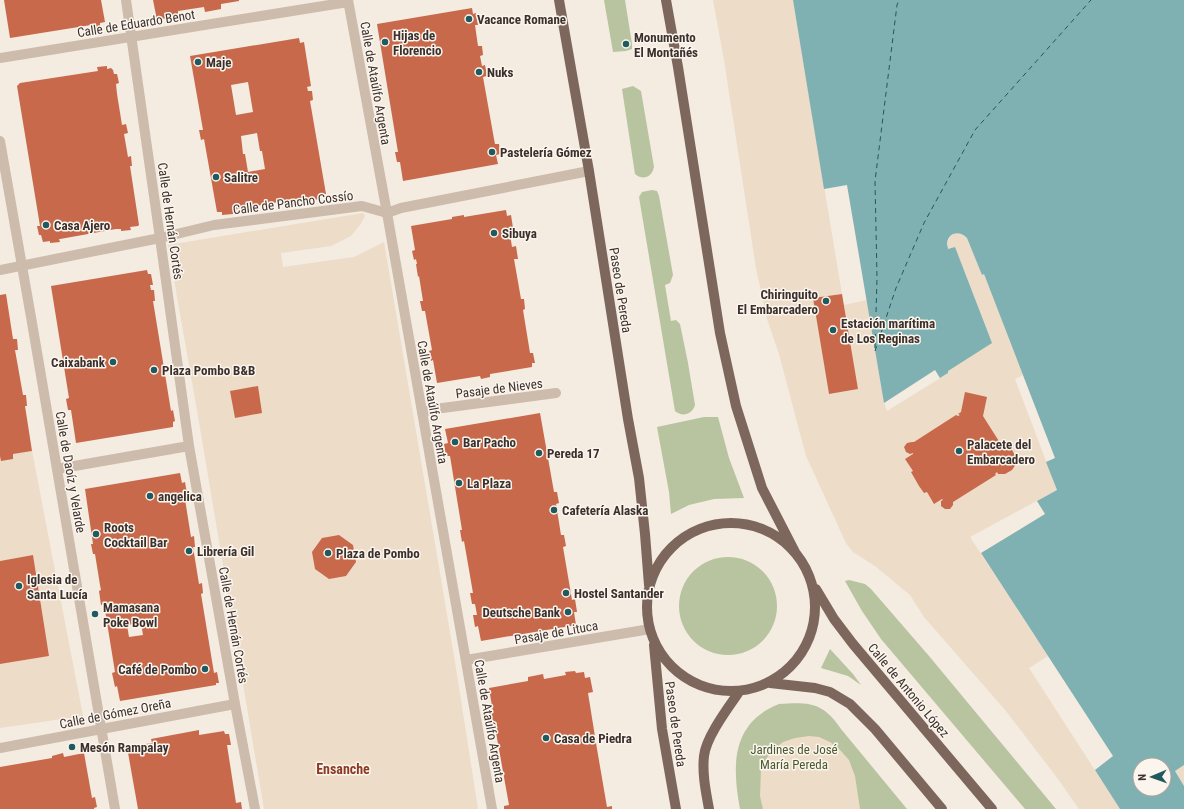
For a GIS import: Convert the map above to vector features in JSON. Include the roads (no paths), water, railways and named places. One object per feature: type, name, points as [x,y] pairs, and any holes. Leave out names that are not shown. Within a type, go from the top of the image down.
[{"type":"main road","name":"Paseo de Pereda","points":[[559,0],[639,478],[649,586]]},
{"type":"main road","points":[[666,0],[720,333],[736,406],[762,488],[796,552],[803,561],[812,583],[816,600],[816,616],[812,633],[805,648],[796,662],[770,683],[739,692],[722,691],[704,687],[688,680],[674,670],[663,657],[654,641],[647,615],[649,586],[657,566],[669,550],[684,536],[702,527],[722,522],[729,522],[742,523],[762,528],[780,538],[796,552]]},
{"type":"main road","name":"Calle de Antonio López","points":[[812,583],[834,619],[853,644],[992,809]]},
{"type":"main road","name":"Paseo de Pereda","points":[[654,641],[662,729],[676,809]]},
{"type":"main road","points":[[770,683],[816,688],[830,692],[850,704],[875,729],[942,809]]},
{"type":"main road","name":"Paseo de Pereda","points":[[709,809],[704,779],[704,757],[706,746],[723,715],[739,692]]},
{"type":"street","name":"Calle de Hernán Cortés","points":[[126,0],[189,446],[255,809]]},
{"type":"street","name":"Calle de Eduardo Benot","points":[[0,58],[350,1]]},
{"type":"street","name":"Calle de Ataúlfo Argenta","points":[[350,1],[492,809]]},
{"type":"street","name":"Calle de Daoíz y Velarde","points":[[0,140],[115,809]]},
{"type":"street","points":[[387,213],[401,208],[588,171]]},
{"type":"street","name":"Calle de Pancho Cossío","points":[[0,270],[22,267],[160,238],[214,225],[362,206],[387,213]]},
{"type":"street","name":"Pasaje de Nieves","points":[[422,412],[556,393]]},
{"type":"street","points":[[57,469],[189,446]]},
{"type":"street","name":"Pasaje de Lituca","points":[[466,660],[650,629]]},
{"type":"street","name":"Calle de Gómez Oreña","points":[[0,748],[235,704]]},
{"type":"water","points":[[793,0],[1184,0],[1184,765],[1175,771],[1184,786],[1184,809],[1120,809],[1095,770],[1113,756],[981,553],[1045,514],[1037,501],[1057,490],[1046,462],[1055,458],[984,274],[982,275],[967,238],[959,233],[953,234],[948,239],[948,249],[955,247],[992,343],[948,371],[948,373],[940,378],[935,370],[884,403],[847,185],[824,189]]},
{"type":"place","name":"Vacance Romane","points":[[469,19]]},
{"type":"place","name":"Hijas de Florencio","points":[[385,42]]},
{"type":"place","name":"Monumento El Montañés","points":[[626,44]]},
{"type":"place","name":"Maje","points":[[198,62]]},
{"type":"place","name":"Nuks","points":[[479,72]]},
{"type":"place","name":"Pastelería Gómez","points":[[492,152]]},
{"type":"place","name":"Salitre","points":[[216,177]]},
{"type":"place","name":"Casa Ajero","points":[[46,225]]},
{"type":"place","name":"Sibuya","points":[[494,233]]},
{"type":"place","name":"Chiringuito El Embarcadero","points":[[826,301]]},
{"type":"place","name":"Estación marítima de Los Reginas","points":[[833,330]]},
{"type":"place","name":"Caixabank","points":[[113,362]]},
{"type":"place","name":"Plaza Pombo B&B","points":[[154,370]]},
{"type":"place","name":"Bar Pacho","points":[[455,442]]},
{"type":"place","name":"Palacete del Embarcadero","points":[[959,451]]},
{"type":"place","name":"Pereda 17","points":[[539,453]]},
{"type":"place","name":"La Plaza","points":[[459,483]]},
{"type":"place","name":"angelica","points":[[150,496]]},
{"type":"place","name":"Cafetería Alaska","points":[[554,510]]},
{"type":"place","name":"Roots Cocktail Bar","points":[[96,534]]},
{"type":"place","name":"Librería Gil","points":[[189,551]]},
{"type":"place","name":"Plaza de Pombo","points":[[328,553]]},
{"type":"place","name":"Iglesia de Santa Lucía","points":[[19,586]]},
{"type":"place","name":"Hostel Santander","points":[[566,593]]},
{"type":"place","name":"Deutsche Bank","points":[[568,612]]},
{"type":"place","name":"Mamasana Poke Bowl","points":[[95,614]]},
{"type":"place","name":"Café de Pombo","points":[[205,669]]},
{"type":"place","name":"Casa de Piedra","points":[[546,738]]},
{"type":"place","name":"Mesón Rampalay","points":[[72,747]]},
{"type":"district","name":"Ensanche","points":[[343,769]]},
{"type":"park label","name":"Jardines de José María Pereda","points":[[794,756]]}]
